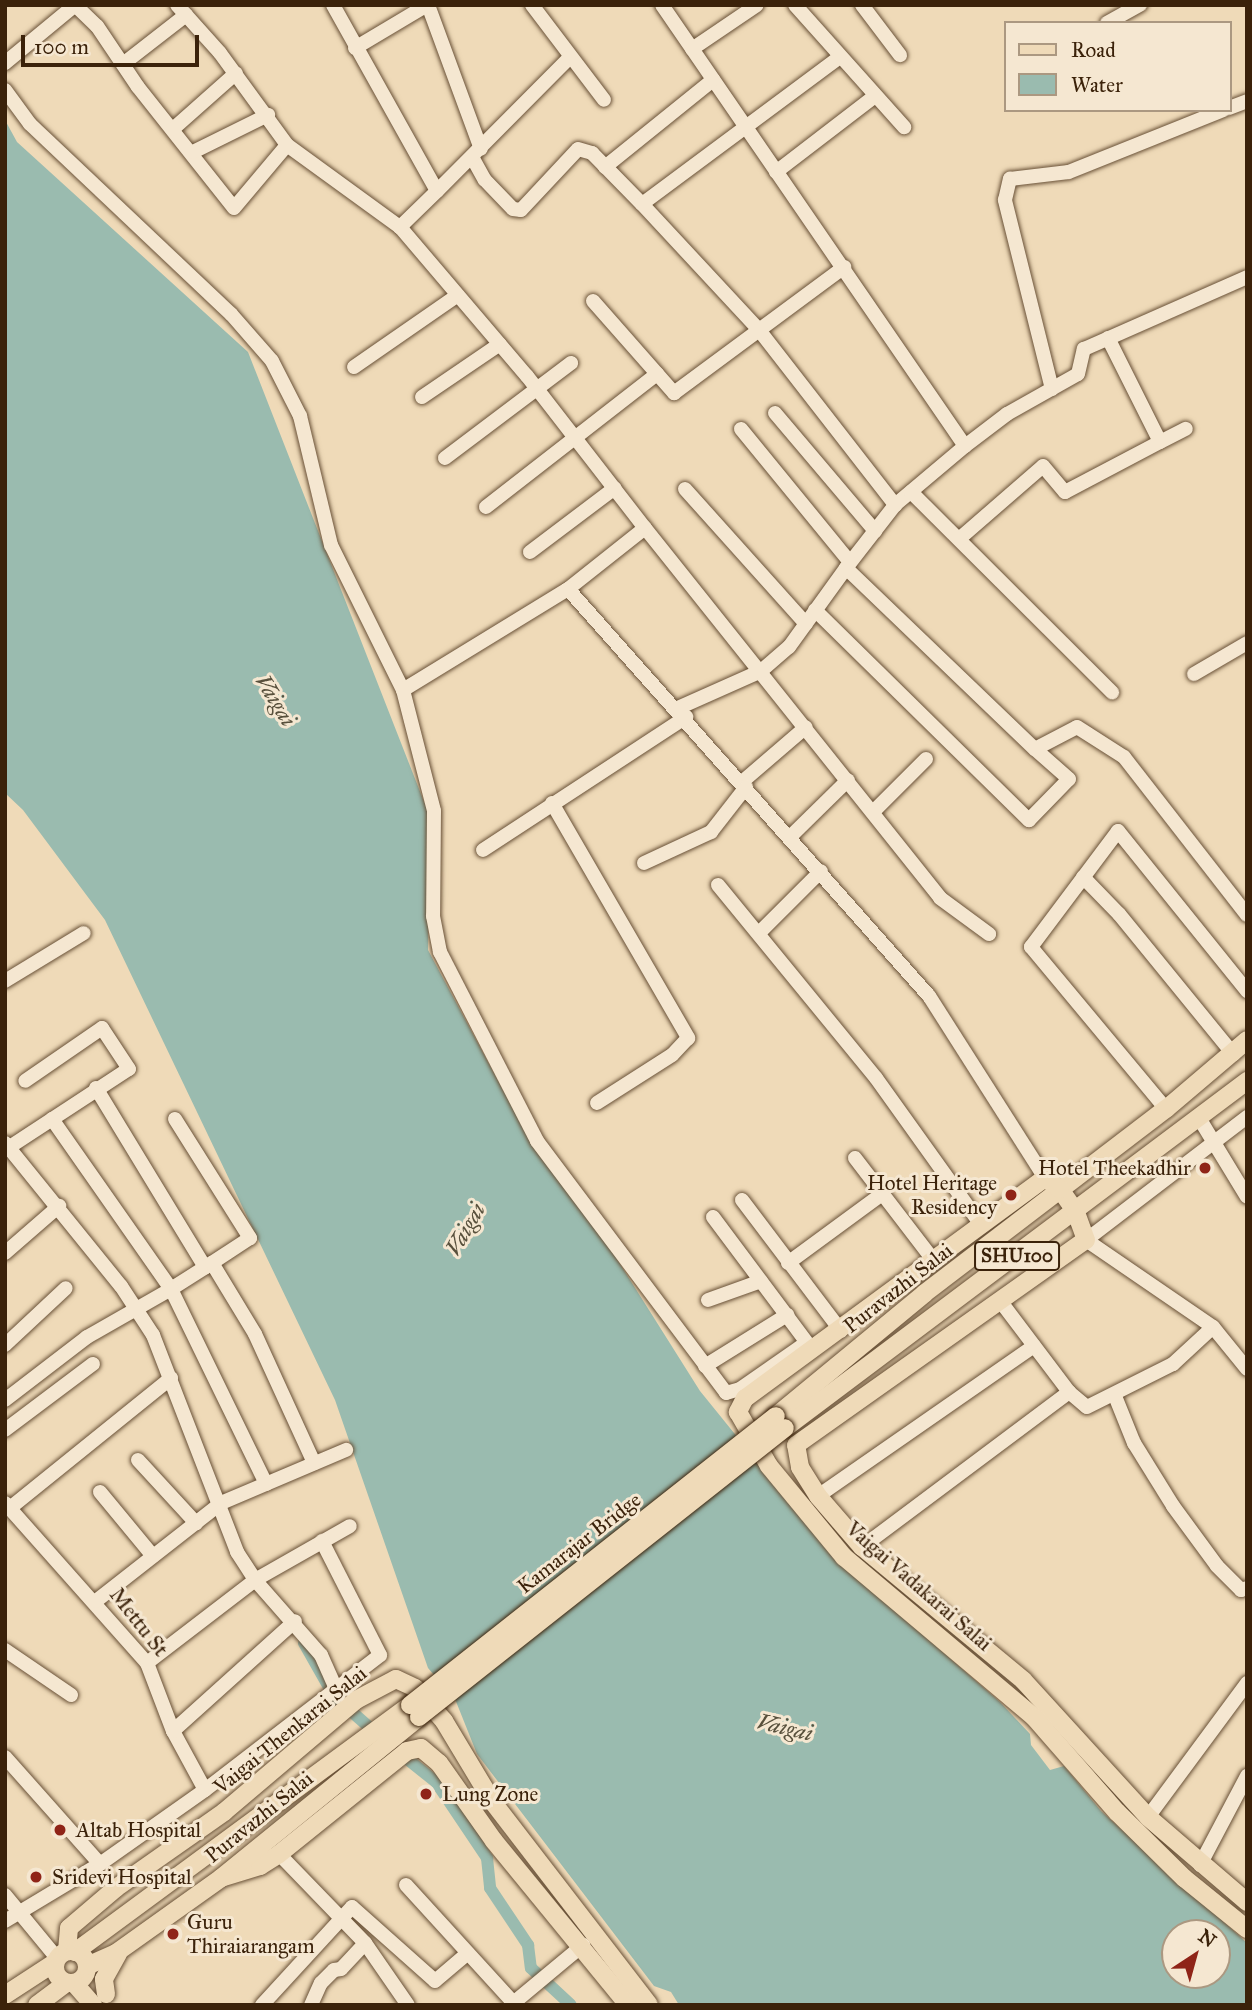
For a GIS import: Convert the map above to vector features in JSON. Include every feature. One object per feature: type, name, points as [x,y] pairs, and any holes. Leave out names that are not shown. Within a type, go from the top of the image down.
[{"type":"main road","name":"Puravazhi Salai","points":[[780,1422],[1052,1184],[1166,1109],[1247,1040]]},
{"type":"main road","name":"Puravazhi Salai","points":[[780,1422],[1076,1212],[1247,1081]]},
{"type":"main road","points":[[1052,1184],[1076,1212],[1086,1240]]},
{"type":"main road","name":"Vaigai Vadakarai Salai","points":[[1052,1184],[982,1226],[842,1331],[811,1347],[745,1398],[738,1412],[769,1466],[845,1557],[1034,1717],[1127,1821],[1184,1878],[1247,1929]]},
{"type":"main road","name":"Vaigai Vadakarai Salai","points":[[1086,1240],[796,1445],[800,1467],[818,1496],[862,1547],[1023,1680],[1148,1817],[1200,1865],[1247,1902]]},
{"type":"main road","name":"Kamarajar Bridge","points":[[414,1711],[780,1422]]},
{"type":"main road","name":"Vaigai Thenkarai Salai","points":[[63,1956],[65,1936],[77,1920],[224,1812],[337,1715],[390,1679],[415,1688],[444,1721],[492,1801],[649,2005]]},
{"type":"main road","name":"Puravazhi Salai","points":[[37,2005],[221,1878],[414,1711]]},
{"type":"main road","name":"Puravazhi Salai","points":[[5,1995],[382,1737]]},
{"type":"main road","points":[[221,1878],[260,1866],[279,1854],[400,1757],[421,1748],[432,1754],[494,1842],[583,1945],[628,2005]]},
{"type":"main road","points":[[63,1956],[74,1979],[98,2002],[108,1967],[123,1948]]},
{"type":"main road","points":[[63,1956],[58,1978],[74,1979]]},
{"type":"main road","points":[[50,2005],[74,1979]]},
{"type":"street","points":[[5,63],[75,5],[97,26],[234,208],[286,145]]},
{"type":"street","points":[[333,5],[437,191]]},
{"type":"street","points":[[355,48],[427,5],[477,153],[500,200],[521,210],[578,149],[592,153],[759,330],[895,505]]},
{"type":"street","points":[[532,5],[569,58],[604,100]]},
{"type":"street","points":[[662,5],[965,446]]},
{"type":"street","points":[[692,50],[757,5]]},
{"type":"street","points":[[795,5],[904,127]]},
{"type":"street","points":[[862,5],[900,55]]},
{"type":"street","points":[[1111,21],[1140,5]]},
{"type":"street","points":[[123,64],[182,10],[236,74],[286,145],[400,227],[537,389],[940,898],[989,934]]},
{"type":"street","points":[[642,204],[744,125],[840,57]]},
{"type":"street","points":[[400,227],[477,153],[569,58]]},
{"type":"street","points":[[173,129],[236,74]]},
{"type":"street","points":[[605,167],[713,80]]},
{"type":"street","points":[[5,90],[30,124],[231,314],[272,361],[300,416],[331,545],[403,690],[435,811],[433,916],[440,952],[537,1141],[726,1393],[740,1389],[811,1347],[713,1217]]},
{"type":"street","points":[[776,172],[875,96]]},
{"type":"street","points":[[1052,389],[1005,200],[1010,179],[1069,172],[1218,112]]},
{"type":"street","points":[[193,152],[268,116]]},
{"type":"street","points":[[593,301],[674,393],[844,267]]},
{"type":"street","points":[[483,850],[682,713],[761,671],[789,646],[895,505],[1007,414],[1078,374],[1084,349],[1247,276]]},
{"type":"street","points":[[354,367],[458,295]]},
{"type":"street","points":[[1108,338],[1160,442]]},
{"type":"street","points":[[422,397],[500,344]]},
{"type":"street","points":[[445,458],[571,363]]},
{"type":"street","points":[[486,507],[657,374]]},
{"type":"street","points":[[775,413],[875,531]]},
{"type":"street","points":[[741,429],[848,565],[1069,779],[1029,820],[815,610]]},
{"type":"street","points":[[958,539],[1043,466],[1065,492],[1186,429]]},
{"type":"street","points":[[530,552],[615,488]]},
{"type":"street","points":[[685,489],[806,624]]},
{"type":"street","points":[[911,492],[1112,692]]},
{"type":"street","points":[[403,690],[568,589],[645,528]]},
{"type":"street","points":[[568,589],[682,713],[929,996],[1052,1184]]},
{"type":"street","points":[[1194,674],[1247,643]]},
{"type":"street","points":[[644,863],[711,832],[744,784],[806,727]]},
{"type":"street","points":[[1035,749],[1077,727],[1124,757],[1247,915]]},
{"type":"street","points":[[873,812],[926,759]]},
{"type":"street","points":[[790,836],[848,780]]},
{"type":"street","points":[[552,803],[688,1038],[673,1055],[597,1103]]},
{"type":"street","points":[[1166,1109],[1031,947],[1118,831],[1247,991]]},
{"type":"street","points":[[760,932],[821,871]]},
{"type":"street","points":[[1083,877],[1119,914],[1233,1054]]},
{"type":"street","points":[[718,885],[760,932],[876,1078],[982,1226]]},
{"type":"street","points":[[5,981],[84,933]]},
{"type":"street","points":[[25,1081],[102,1028],[129,1069],[7,1147],[153,1335],[168,1381],[237,1552],[253,1582],[321,1655],[332,1690]]},
{"type":"street","points":[[96,1088],[255,1334],[314,1463]]},
{"type":"street","points":[[1247,1117],[1086,1240],[1213,1327],[1247,1369]]},
{"type":"street","points":[[52,1118],[171,1289],[266,1484]]},
{"type":"street","points":[[1199,1118],[1247,1197]]},
{"type":"street","points":[[5,1400],[131,1309],[171,1289],[250,1238],[175,1119]]},
{"type":"street","points":[[855,1158],[934,1261]]},
{"type":"street","points":[[788,1263],[882,1194]]},
{"type":"street","points":[[742,1200],[842,1331]]},
{"type":"street","points":[[5,1253],[56,1209]]},
{"type":"street","points":[[708,1300],[761,1281]]},
{"type":"street","points":[[5,1345],[66,1288]]},
{"type":"street","points":[[1001,1302],[1069,1392],[1087,1407],[1115,1396],[1173,1364],[1213,1327]]},
{"type":"street","points":[[705,1366],[787,1315]]},
{"type":"street","points":[[818,1496],[1034,1346]]},
{"type":"street","points":[[5,1430],[93,1364]]},
{"type":"street","points":[[7,1506],[168,1381]]},
{"type":"street","points":[[862,1547],[1069,1392]]},
{"type":"street","points":[[1115,1396],[1134,1443],[1173,1506],[1217,1566],[1241,1590],[1247,1588]]},
{"type":"street","points":[[96,1601],[218,1506],[346,1450]]},
{"type":"street","points":[[138,1460],[196,1523]]},
{"type":"street","points":[[100,1492],[153,1556]]},
{"type":"street","name":"Mettu St","points":[[7,1506],[96,1601],[148,1663],[173,1731],[205,1790]]},
{"type":"street","points":[[148,1663],[253,1582],[350,1527]]},
{"type":"street","points":[[11,1917],[100,1864],[205,1790],[380,1655],[322,1541]]},
{"type":"street","points":[[173,1731],[292,1624]]},
{"type":"street","points":[[5,1650],[71,1695]]},
{"type":"street","points":[[1148,1817],[1247,1683]]},
{"type":"street","points":[[5,1757],[100,1864]]},
{"type":"street","points":[[1200,1865],[1247,1776]]},
{"type":"street","points":[[279,1854],[365,1943],[401,2002]]},
{"type":"street","points":[[406,1885],[512,2004],[583,1945]]},
{"type":"street","points":[[5,1895],[11,1917],[63,1956]]},
{"type":"street","points":[[262,2005],[352,1907],[435,1981],[468,1953]]},
{"type":"street","points":[[311,2005],[321,1983],[365,1943]]},
{"type":"water","name":"Vaigai","points":[[5,120],[17,142],[248,352],[430,817],[428,950],[534,1148],[586,1210],[700,1391],[837,1560],[1000,1702],[1030,1734],[1031,1745],[1050,1770],[1064,1766],[1101,1811],[1220,1919],[1161,1919],[1161,1989],[1231,1989],[1231,1929],[1247,1943],[1247,2005],[679,2005],[671,1992],[654,1986],[477,1754],[455,1699],[428,1668],[335,1400],[105,920],[23,810],[5,793]]},
{"type":"waterway","points":[[304,1643],[334,1696],[379,1736]]},
{"type":"waterway","points":[[396,1750],[436,1782],[487,1858],[490,1888],[528,1945],[531,1968],[571,2005]]},
{"type":"place","name":"Hotel Theekadhir","points":[[1205,1168]]},
{"type":"place","name":"Hotel Heritage Residency","points":[[1011,1195]]},
{"type":"place","name":"Lung Zone","points":[[426,1794]]},
{"type":"place","name":"Altab Hospital","points":[[60,1830]]},
{"type":"place","name":"Sridevi Hospital","points":[[36,1877]]},
{"type":"place","name":"Guru Thiraiarangam","points":[[173,1934]]}]
